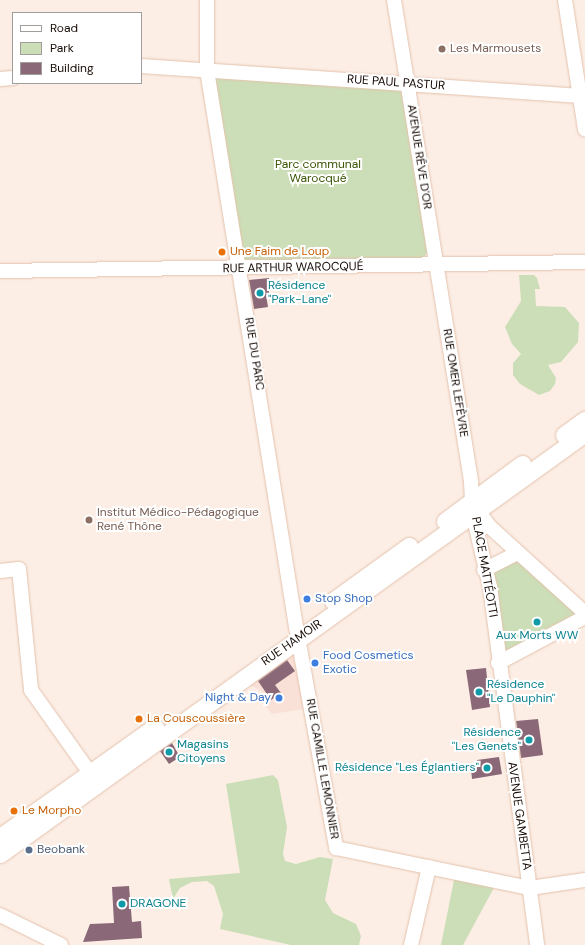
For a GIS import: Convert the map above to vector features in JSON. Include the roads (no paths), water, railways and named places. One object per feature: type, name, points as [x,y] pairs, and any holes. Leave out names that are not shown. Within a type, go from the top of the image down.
[{"type":"main road","name":"RUE HAMOIR","points":[[475,507],[585,420]]},
{"type":"main road","name":"RUE HAMOIR","points":[[0,837],[90,773],[297,632],[475,507],[585,434]]},
{"type":"main road","name":"RUE HAMOIR","points":[[0,854],[297,632]]},
{"type":"street","name":"RUE DU PARC","points":[[207,0],[206,70],[240,268],[297,632]]},
{"type":"street","name":"AVENUE RÊVE D'OR","points":[[394,0],[436,266]]},
{"type":"street","points":[[565,0],[582,95],[585,130]]},
{"type":"street","name":"RUE PAUL PASTUR","points":[[142,66],[582,95]]},
{"type":"street","points":[[0,80],[12,78]]},
{"type":"street","name":"RUE ARTHUR WAROCQUÉ","points":[[0,271],[436,266],[585,262]]},
{"type":"street","name":"RUE OMER LEFÈVRE","points":[[436,266],[475,507]]},
{"type":"street","name":"PLACE MATTÉOTTI","points":[[475,507],[489,526],[585,613]]},
{"type":"street","name":"PLACE MATTÉOTTI","points":[[475,507],[484,570],[490,587],[498,663]]},
{"type":"street","points":[[484,570],[518,553]]},
{"type":"street","points":[[0,571],[19,569],[31,690],[90,773]]},
{"type":"street","points":[[498,663],[585,617]]},
{"type":"street","name":"RUE CAMILLE LEMONNIER","points":[[297,632],[336,848],[530,888]]},
{"type":"street","name":"AVENUE GAMBETTA","points":[[498,663],[537,945]]},
{"type":"street","points":[[411,945],[429,867]]},
{"type":"street","points":[[530,888],[585,880]]},
{"type":"street","points":[[0,915],[61,945]]},
{"type":"place","name":"Les Marmousets","points":[[442,49]]},
{"type":"place","name":"Une Faim de Loup","points":[[222,252]]},
{"type":"place","name":"Résidence \"Park-Lane\"","points":[[260,293]]},
{"type":"place","name":"Institut Médico-Pédagogique René Thône","points":[[89,520]]},
{"type":"place","name":"Stop Shop","points":[[307,599]]},
{"type":"place","name":"Aux Morts WW","points":[[537,622]]},
{"type":"place","name":"Food Cosmetics Exotic","points":[[315,663]]},
{"type":"place","name":"Résidence \"Le Dauphin\"","points":[[479,692]]},
{"type":"place","name":"Night & Day","points":[[279,698]]},
{"type":"place","name":"La Couscoussière","points":[[139,719]]},
{"type":"place","name":"Résidence \"Les Genets\"","points":[[529,740]]},
{"type":"place","name":"Magasins Citoyens","points":[[169,752]]},
{"type":"place","name":"Résidence \"Les Églantiers\"","points":[[487,768]]},
{"type":"place","name":"Le Morpho","points":[[14,811]]},
{"type":"place","name":"Beobank","points":[[29,850]]},
{"type":"place","name":"DRAGONE","points":[[122,904]]},
{"type":"park label","name":"Parc communal Warocqué","points":[[318,172]]}]
